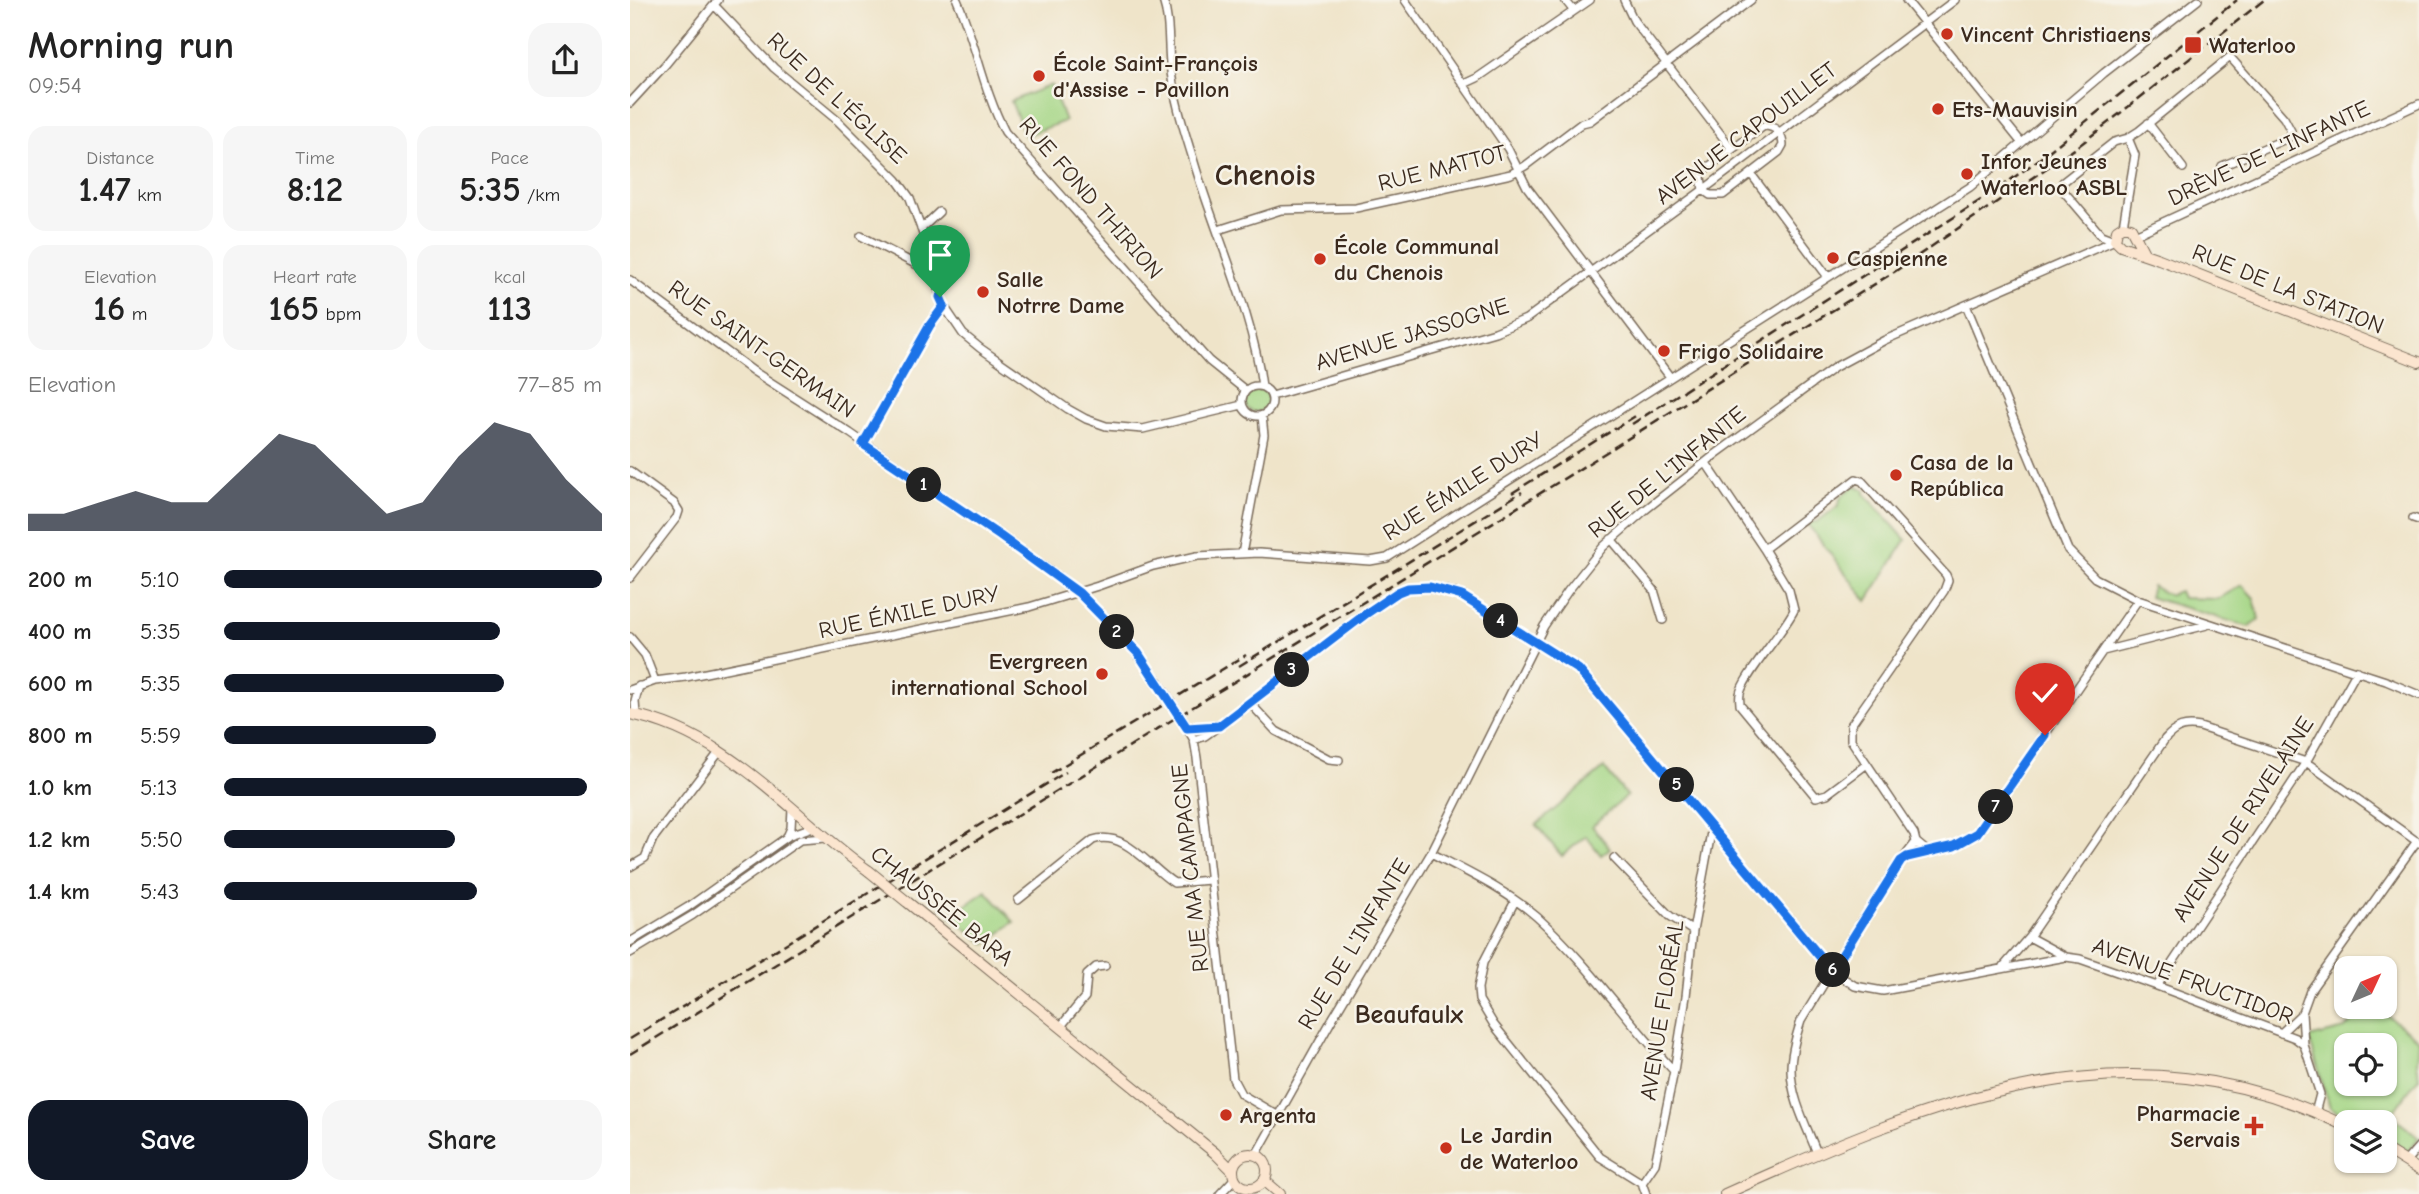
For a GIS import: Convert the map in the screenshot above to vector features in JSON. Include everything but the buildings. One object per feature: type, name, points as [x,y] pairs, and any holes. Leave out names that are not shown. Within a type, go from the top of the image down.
[{"type":"main road","points":[[2135,235],[2133,243],[2126,247],[2115,240],[2117,230],[2123,226],[2131,228],[2135,235],[2144,253]]},
{"type":"main road","name":"RUE DE LA STATION","points":[[2126,247],[2419,362]]},
{"type":"main road","name":"CHAUSSÉE BARA","points":[[633,714],[678,729],[720,751],[1215,1153],[1234,1175]]},
{"type":"main road","points":[[1725,1194],[1817,1153],[1925,1111],[1986,1094],[2065,1079],[2142,1075],[2214,1082],[2262,1093],[2334,1122]]},
{"type":"main road","name":"CHAUSSÉE BARA","points":[[1215,1153],[1238,1158]]},
{"type":"main road","points":[[1256,1155],[1266,1163],[1268,1169],[1265,1181],[1253,1191],[1242,1186],[1234,1175],[1238,1158],[1256,1155]]},
{"type":"main road","points":[[2397,1156],[2419,1170]]},
{"type":"main road","points":[[1265,1181],[1280,1194]]},
{"type":"street","name":"RUE FOND THIRION","points":[[957,0],[994,111],[1005,132],[1201,352],[1217,369],[1245,390]]},
{"type":"street","points":[[1163,0],[1169,30],[1170,64],[1194,164],[1245,316],[1262,386],[1272,396],[1271,406],[1262,416],[1264,435],[1242,554]]},
{"type":"street","points":[[1405,0],[1508,149],[1527,187],[1670,377]]},
{"type":"street","points":[[1565,0],[1573,10]]},
{"type":"street","points":[[1464,84],[1477,78],[1590,0]]},
{"type":"street","points":[[1625,0],[1634,21],[1732,149]]},
{"type":"street","name":"RUE MATTOT","points":[[1218,230],[1281,210],[1356,208],[1518,170],[1590,121],[1751,0]]},
{"type":"street","points":[[1906,0],[2021,142]]},
{"type":"street","name":"AVENUE CAPOUILLET","points":[[1591,272],[1955,0]]},
{"type":"street","name":"RUE ÉMILE DURY","points":[[630,690],[655,681],[1029,607],[1079,593],[1170,561],[1197,556],[1242,554],[1370,561],[1387,558],[1970,187],[2104,73],[2198,0]]},
{"type":"street","points":[[630,103],[716,2]]},
{"type":"street","name":"RUE DE L'ÉGLISE","points":[[716,2],[774,68],[837,120],[897,180],[910,198],[936,270],[944,306]]},
{"type":"street","points":[[2115,240],[2101,235],[2061,188],[2063,182],[2114,142],[2128,138],[2230,57],[2284,118],[2291,131],[2288,138],[2222,166]]},
{"type":"street","name":"DRÈVE DE L'INFANTE","points":[[2135,235],[2419,104]]},
{"type":"street","points":[[2147,123],[2183,168]]},
{"type":"street","points":[[1764,126],[1772,126],[1779,132],[1783,145],[1779,152],[1751,174],[1723,195],[1710,195],[1703,190],[1700,177],[1704,170],[1764,126]]},
{"type":"street","points":[[2123,226],[2135,155],[2128,138]]},
{"type":"street","points":[[1751,174],[1828,276]]},
{"type":"street","points":[[921,229],[939,212]]},
{"type":"street","points":[[861,236],[921,267],[936,270]]},
{"type":"street","name":"RUE DE L'INFANTE","points":[[1256,1155],[1431,853],[1555,608],[1581,572],[1611,539],[1790,398],[1843,362],[1885,340],[2115,240]]},
{"type":"street","name":"AVENUE JASSOGNE","points":[[1272,396],[1502,329],[1539,311],[1591,272]]},
{"type":"street","name":"RUE SAINT-GERMAIN","points":[[630,280],[753,371],[850,433],[1079,593]]},
{"type":"street","points":[[1966,305],[2068,550],[2095,578],[2138,600],[2357,671],[2419,695]]},
{"type":"street","points":[[863,444],[930,325],[944,306],[963,334],[980,348],[1068,409],[1097,424],[1143,429],[1241,405]]},
{"type":"street","points":[[1241,405],[1245,390],[1253,385],[1262,386]]},
{"type":"street","points":[[1241,405],[1248,414],[1262,416]]},
{"type":"street","points":[[1706,463],[1792,595],[1794,610],[1786,626],[1745,682],[1740,693],[1740,705],[1816,797],[1827,794],[1867,764]]},
{"type":"street","points":[[630,471],[674,503],[679,511],[630,578]]},
{"type":"street","points":[[1764,549],[1856,479],[1862,481],[1946,575],[1947,585],[1944,591],[1851,725],[1851,740],[1914,834],[1916,842],[1928,852]]},
{"type":"street","points":[[1611,539],[1654,590],[1663,620]]},
{"type":"street","name":"AVENUE FRUCTIDOR","points":[[1194,740],[1219,726],[1387,598],[1408,588],[1430,587],[1462,596],[1578,669],[1832,971],[1855,986],[1883,991],[2066,957],[2080,959],[2157,986],[2281,1032],[2305,1045]]},
{"type":"street","name":"RUE MA CAMPAGNE","points":[[1079,593],[1138,653],[1194,740],[1233,1079],[1241,1094],[1277,1115]]},
{"type":"street","points":[[1907,857],[1954,846],[1977,833],[2138,600]]},
{"type":"street","points":[[2102,652],[2209,624]]},
{"type":"street","points":[[630,637],[645,654],[655,681]]},
{"type":"street","name":"AVENUE DE RIVELAINE","points":[[2157,986],[2306,762],[2357,671]]},
{"type":"street","points":[[633,714],[639,687]]},
{"type":"street","points":[[1250,703],[1276,732],[1329,759],[1339,760]]},
{"type":"street","points":[[1185,724],[1219,726]]},
{"type":"street","points":[[2003,967],[2029,937],[2172,731],[2190,724],[2306,762],[2418,842],[2309,991],[2302,1013],[2281,1032]]},
{"type":"street","points":[[630,867],[645,858],[653,839],[720,751]]},
{"type":"street","points":[[787,836],[792,809]]},
{"type":"street","points":[[630,942],[688,907],[787,836],[813,827]]},
{"type":"street","name":"AVENUE FLORÉAL","points":[[1642,1183],[1655,1164],[1674,1071],[1693,931],[1712,827]]},
{"type":"street","points":[[630,953],[693,915],[800,840],[826,838]]},
{"type":"street","points":[[1018,900],[1093,840],[1105,838],[1123,843],[1174,883],[1210,880]]},
{"type":"street","points":[[1817,1153],[1796,1097],[1791,1070],[1794,1044],[1801,1021],[1890,877],[1916,842]]},
{"type":"street","points":[[1431,853],[1515,901],[1535,916],[1568,947],[1674,1071]]},
{"type":"street","points":[[1614,858],[1670,916],[1693,931]]},
{"type":"street","points":[[1515,901],[1483,963],[1478,988],[1479,1000],[1494,1025],[1600,1157],[1642,1183],[1646,1194]]},
{"type":"street","name":"AVENUE FRUCTIDOR","points":[[2029,937],[2066,957]]},
{"type":"street","points":[[1061,1027],[1085,997],[1087,975],[1096,967],[1105,966]]},
{"type":"street","name":"AVENUE FRUCTIDOR","points":[[2302,1013],[2301,1030],[2319,1086],[2320,1094],[2315,1112]]},
{"type":"street","points":[[2406,1161],[2419,1146]]},
{"type":"street","points":[[1220,1194],[1234,1175]]},
{"type":"green space","points":[[1051,85],[1065,121],[1025,136],[1011,101]]},
{"type":"green space","points":[[1256,388],[1264,392],[1268,400],[1264,408],[1256,412],[1248,408],[1244,400],[1248,392]]},
{"type":"green space","points":[[1852,487],[1865,490],[1865,494],[1906,540],[1867,601],[1806,522],[1817,522],[1839,505],[1840,498]]},
{"type":"green space","points":[[2242,585],[2254,598],[2259,619],[2249,627],[2149,597],[2152,586],[2168,595],[2179,591],[2182,598],[2218,599]]},
{"type":"green space","points":[[1604,768],[1627,796],[1592,826],[1610,848],[1601,855],[1586,836],[1562,856],[1536,825]]},
{"type":"green space","points":[[986,891],[1014,922],[986,944],[950,916]]},
{"type":"green space","points":[[2353,1019],[2392,1019],[2419,1040],[2419,1077],[2395,1110],[2334,1110],[2330,1108],[2309,1038],[2345,1029]]},
{"type":"green space","points":[[2397,1120],[2419,1138],[2408,1151],[2397,1145]]},
{"type":"railway","points":[[1632,424],[2001,187],[2237,0]]},
{"type":"railway","points":[[630,1054],[1894,272],[2076,148],[2264,0]]},
{"type":"railway","points":[[1512,493],[1637,415]]},
{"type":"railway","points":[[1239,666],[1522,492]]},
{"type":"railway","points":[[1051,773],[1246,655]]},
{"type":"railway","points":[[630,1039],[1066,772]]},
{"type":"place","name":"Vincent Christiaens","points":[[1947,34]]},
{"type":"place","name":"Waterloo","points":[[2193,45]]},
{"type":"place","name":"École Saint-François d'Assise - Pavillon","points":[[1039,76]]},
{"type":"place","name":"Ets-Mauvisin","points":[[1938,109]]},
{"type":"place","name":"Infor Jeunes Waterloo ASBL","points":[[1967,174]]},
{"type":"place","name":"Caspienne","points":[[1833,258]]},
{"type":"place","name":"École Communal du Chenois","points":[[1320,259]]},
{"type":"place","name":"Salle Notrre Dame","points":[[983,292]]},
{"type":"place","name":"Frigo Solidaire","points":[[1664,351]]},
{"type":"place","name":"Casa de la República","points":[[1896,475]]},
{"type":"place","name":"Evergreen international School","points":[[1102,674]]},
{"type":"place","name":"Argenta","points":[[1226,1115]]},
{"type":"place","name":"Pharmacie Servais","points":[[2254,1126]]},
{"type":"place","name":"Le Jardin de Waterloo","points":[[1446,1148]]},
{"type":"district","name":"Chenois","points":[[1265,175]]},
{"type":"district","name":"Beaufaulx","points":[[1409,1015]]},
{"type":"route","points":[[940,297],[944,306],[930,325],[863,444],[1079,593],[1138,653],[1187,728],[1219,726],[1398,592],[1408,588],[1430,587],[1462,596],[1567,660],[1596,687],[1832,971],[1901,861],[1907,857],[1954,846],[1973,837],[2045,735]]}]
